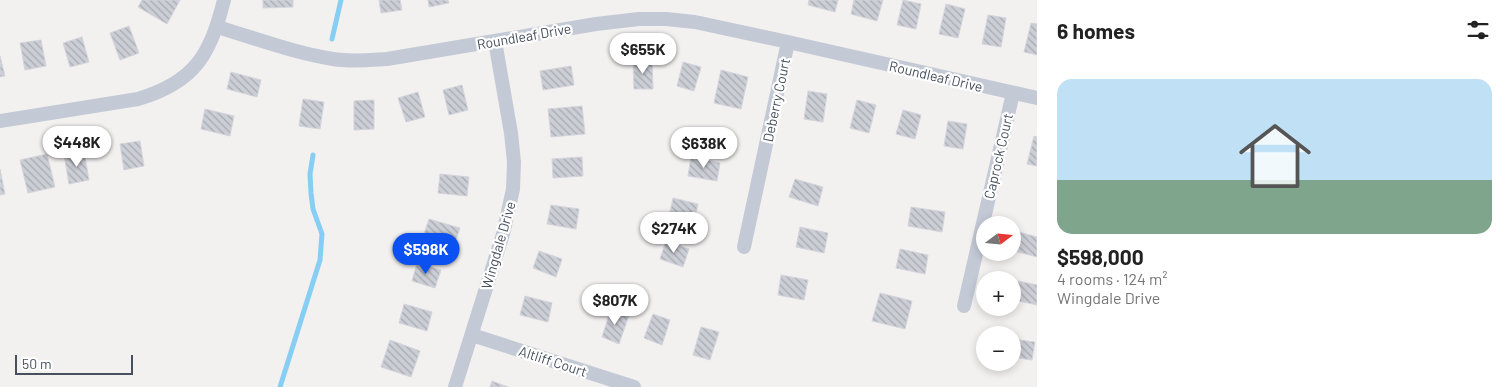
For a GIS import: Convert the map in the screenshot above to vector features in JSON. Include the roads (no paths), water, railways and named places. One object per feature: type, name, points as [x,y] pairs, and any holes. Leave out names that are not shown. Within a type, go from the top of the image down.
[{"type":"street","points":[[0,121],[138,99],[158,93],[197,67],[211,44],[224,0]]},
{"type":"street","name":"Roundleaf Drive","points":[[217,27],[316,56],[361,61],[387,59],[596,24],[639,19],[695,22],[1037,98]]},
{"type":"street","name":"Wingdale Drive","points":[[455,387],[503,234],[513,189],[514,162],[511,133],[495,41]]},
{"type":"street","name":"Deberry Court","points":[[744,247],[788,42]]},
{"type":"street","name":"Caprock Court","points":[[964,306],[1013,93]]},
{"type":"street","name":"Altliff Court","points":[[472,335],[634,387]]},
{"type":"waterway","points":[[332,39],[341,0]]},
{"type":"waterway","points":[[280,387],[320,260],[322,234],[313,209],[311,193],[310,174],[313,155]]}]
